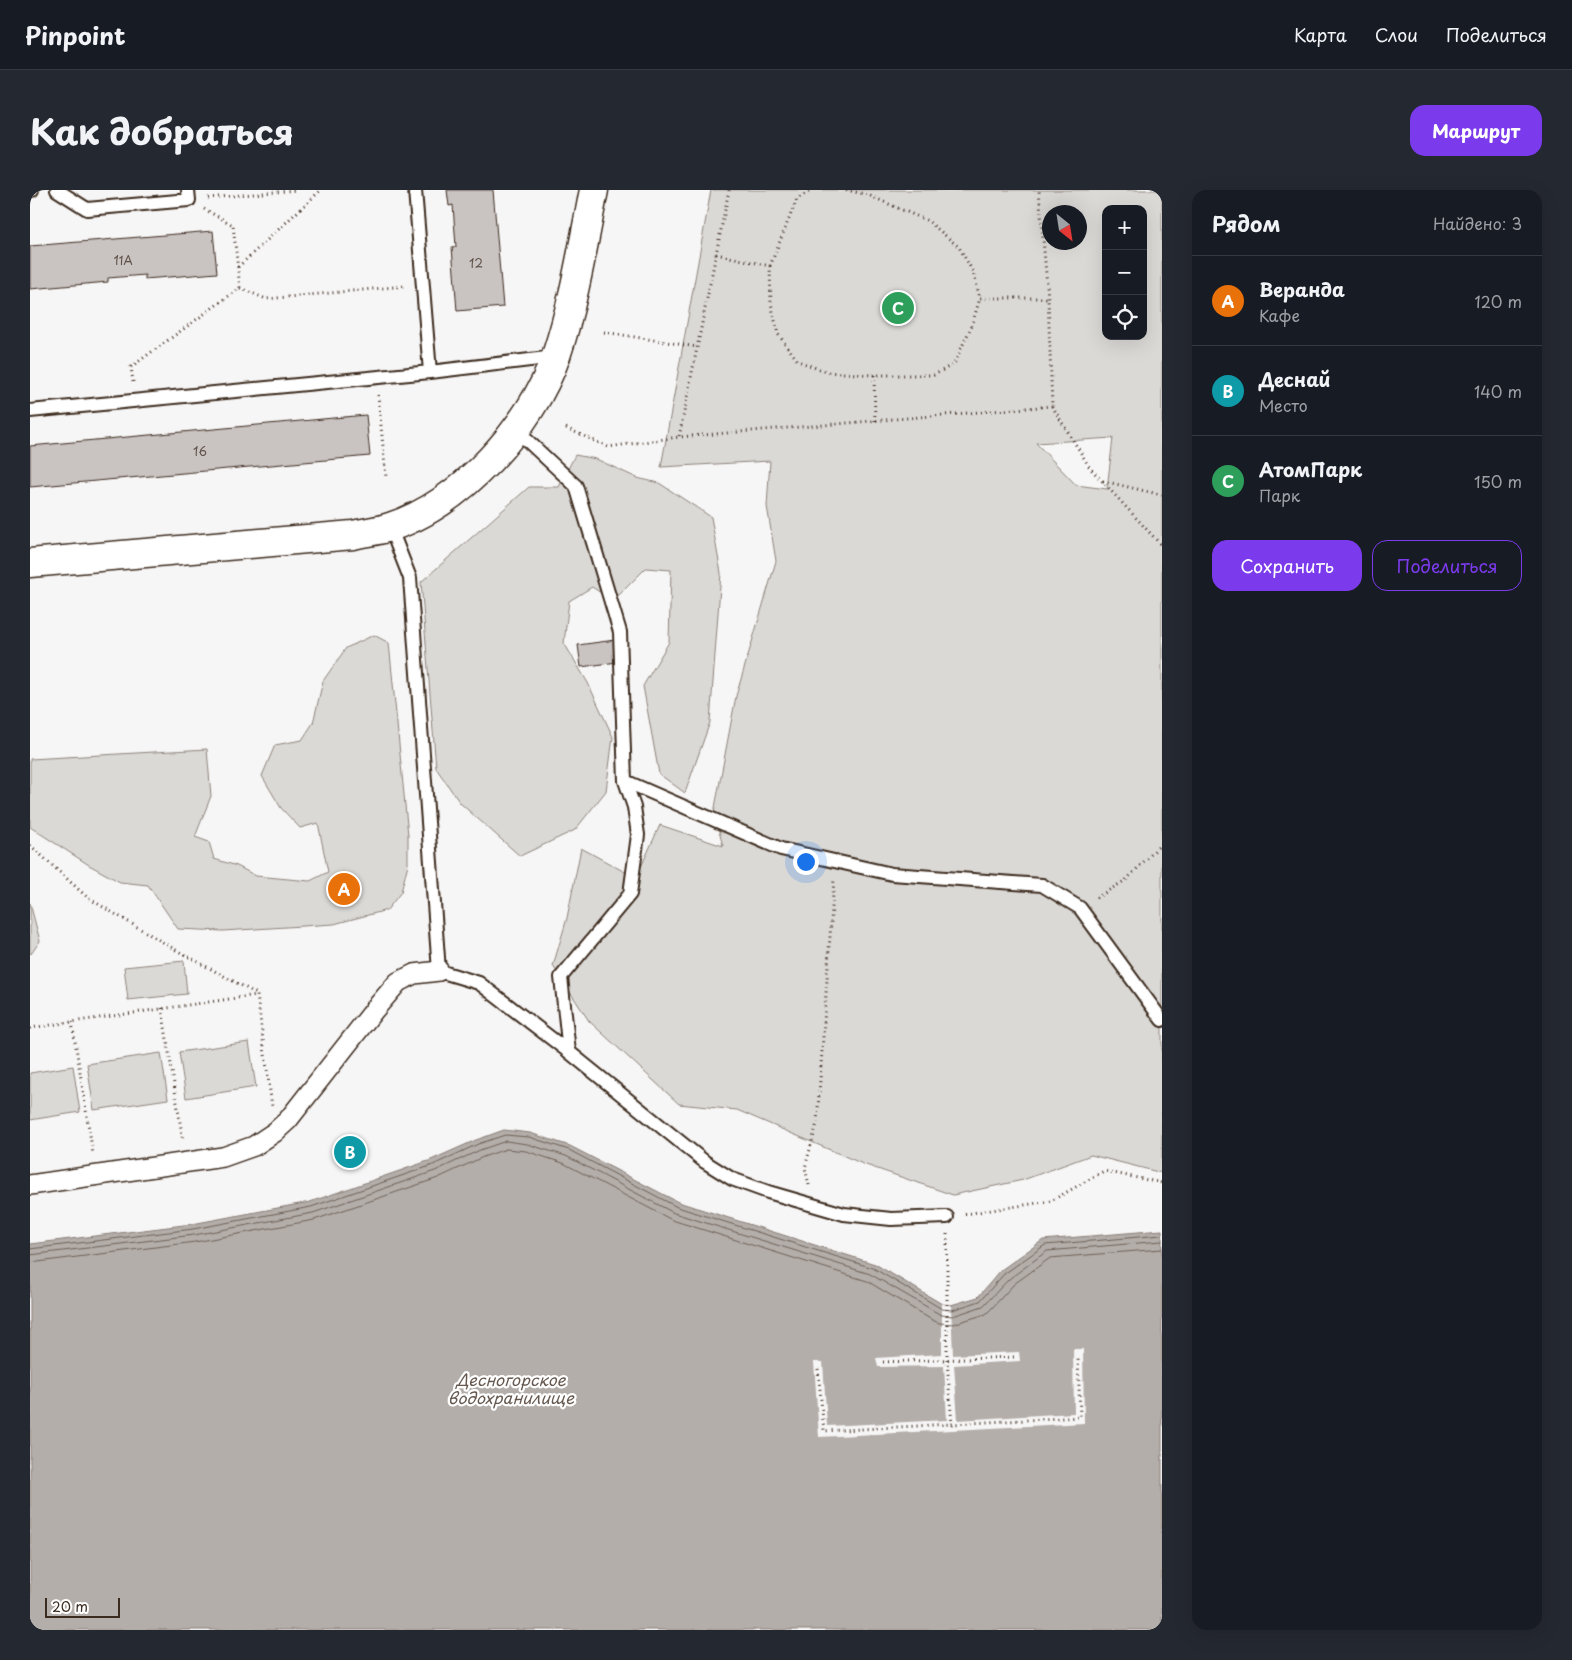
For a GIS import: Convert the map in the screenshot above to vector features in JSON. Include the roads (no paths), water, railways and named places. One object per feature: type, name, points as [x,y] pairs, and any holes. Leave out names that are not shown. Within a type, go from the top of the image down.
[{"type":"street","points":[[30,563],[353,535],[390,527],[426,510],[459,488],[491,460],[516,430],[539,395],[555,357],[572,300],[594,190]]},
{"type":"street","points":[[30,1185],[223,1158],[254,1146],[275,1132],[288,1120],[375,1008],[398,982],[414,974],[439,971]]},
{"type":"lane","points":[[56,190],[88,209],[188,195]]},
{"type":"lane","points":[[415,190],[430,372]]},
{"type":"lane","points":[[30,411],[430,372],[555,357]]},
{"type":"lane","points":[[516,430],[576,486],[579,495],[620,632],[625,781],[634,807],[638,835],[630,894],[561,977],[569,1052]]},
{"type":"lane","points":[[390,527],[410,578],[439,971],[479,983],[569,1052],[705,1162],[732,1179],[768,1192],[844,1214],[891,1219],[946,1217]]},
{"type":"lane","points":[[625,781],[781,849],[892,874],[1042,885],[1080,908],[1162,1020]]},
{"type":"water","name":"Десногорское водохранилище","points":[[504,1130],[530,1133],[570,1146],[678,1202],[875,1264],[942,1304],[951,1305],[978,1297],[1001,1270],[1043,1240],[1162,1230],[1162,1630],[30,1630],[30,1244],[192,1224],[310,1202],[431,1160]]},
{"type":"place","name":"АтомПарк","points":[[898,308]]},
{"type":"place","name":"Веранда","points":[[344,889]]},
{"type":"place","name":"Деснай","points":[[350,1152]]}]
